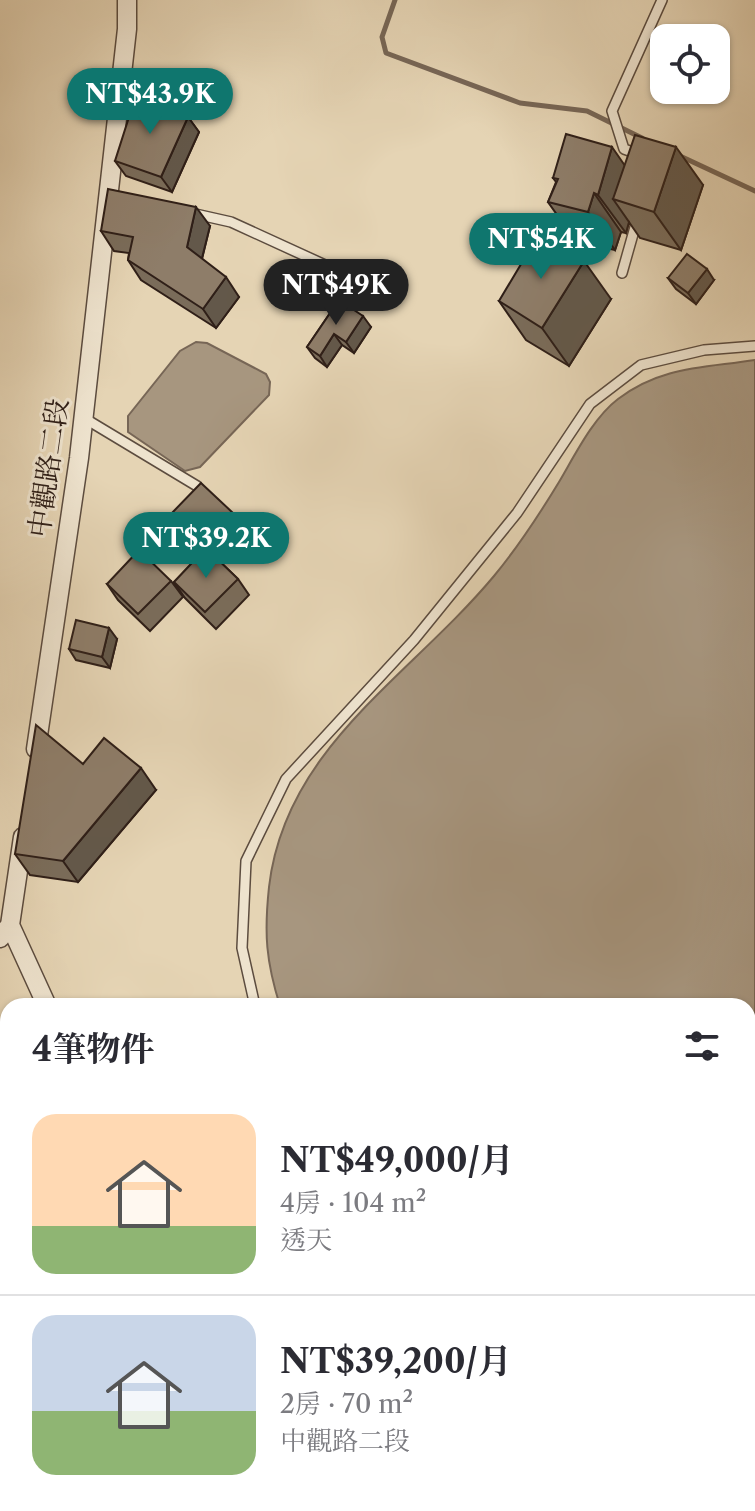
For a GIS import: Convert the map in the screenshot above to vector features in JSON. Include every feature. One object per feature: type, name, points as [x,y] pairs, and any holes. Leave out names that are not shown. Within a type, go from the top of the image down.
[{"type":"street","name":"中觀路二段","points":[[33,770],[114,194],[127,0]]},
{"type":"street","points":[[26,816],[5,932],[42,998]]},
{"type":"lane","points":[[654,161],[624,149],[612,111],[662,0]]},
{"type":"lane","points":[[622,273],[642,203]]},
{"type":"lane","points":[[184,211],[231,222],[384,292]]},
{"type":"lane","points":[[253,998],[242,948],[246,861],[286,779],[414,640],[498,536],[590,404],[641,365],[704,350],[755,346]]},
{"type":"lane","points":[[84,418],[197,486]]},
{"type":"shaded area","points":[[196,342],[207,343],[266,374],[270,382],[269,395],[200,467],[185,471],[128,432],[128,416],[180,351]]},
{"type":"shaded area","points":[[755,360],[755,998],[278,998],[267,947],[269,887],[280,838],[299,794],[325,754],[356,717],[494,576],[536,519],[593,426],[609,407],[650,380],[701,367]]},
{"type":"building","points":[[137,92],[188,117],[161,177],[115,161]]},
{"type":"building","points":[[566,134],[612,147],[598,195],[594,193],[588,212],[548,202],[558,179],[553,178]]},
{"type":"building","points":[[635,135],[676,147],[654,212],[613,199]]},
{"type":"building","points":[[108,189],[196,207],[187,247],[226,277],[203,309],[128,260],[133,237],[101,231]]},
{"type":"building","points":[[539,234],[584,261],[542,328],[499,301]]},
{"type":"building","points":[[687,254],[707,269],[688,293],[668,278]]},
{"type":"building","points":[[339,300],[363,316],[346,342],[334,334],[320,356],[307,347]]},
{"type":"building","points":[[201,483],[233,513],[200,546],[169,516]]},
{"type":"building","points":[[206,548],[238,579],[205,612],[174,582]]},
{"type":"building","points":[[139,550],[171,581],[138,614],[107,584]]},
{"type":"building","points":[[76,620],[109,628],[102,657],[69,649]]},
{"type":"building","points":[[36,725],[83,764],[104,738],[141,768],[63,861],[15,854]]},
{"type":"waterway","points":[[395,0],[382,37],[386,53],[520,103],[587,111],[642,138]]},
{"type":"waterway","points":[[680,156],[755,191]]}]
